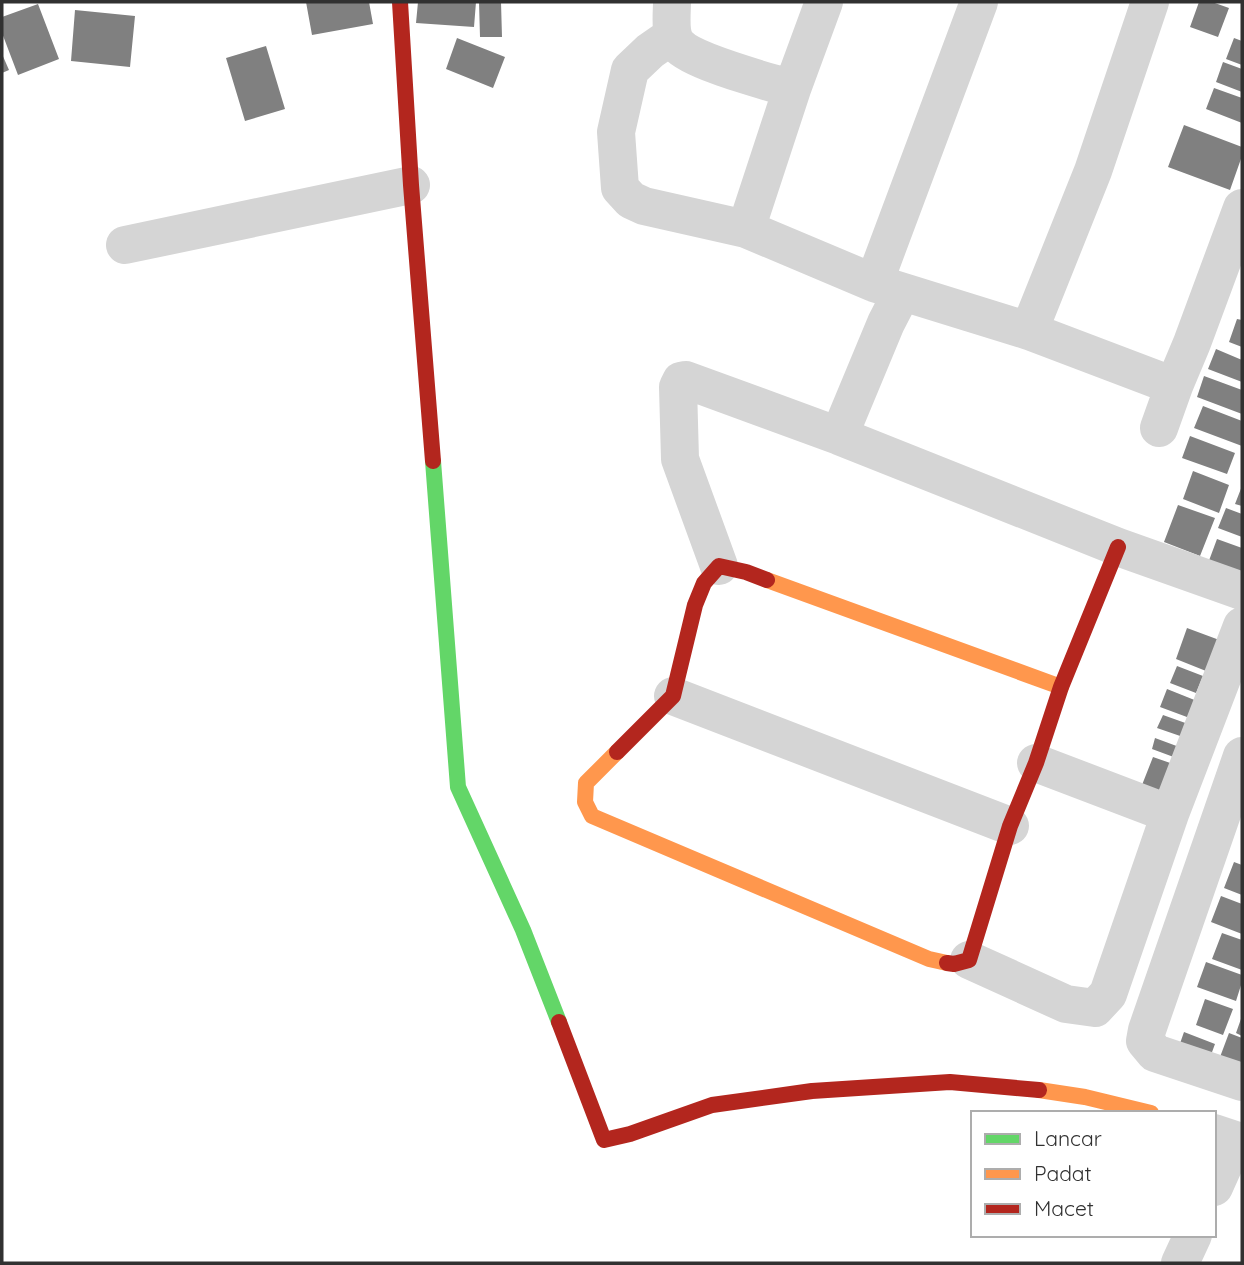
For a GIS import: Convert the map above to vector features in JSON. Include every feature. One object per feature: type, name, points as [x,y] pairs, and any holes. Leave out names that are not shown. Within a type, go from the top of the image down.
[{"type":"street","points":[[400,2],[411,185],[458,786],[523,930],[604,1139],[630,1134],[712,1105],[812,1091],[950,1082],[1085,1097],[1143,1111]]},
{"type":"street","points":[[839,436],[886,323],[888,287],[979,2]]},
{"type":"street","points":[[1029,331],[1093,171],[1150,2]]},
{"type":"street","points":[[746,229],[819,7]]},
{"type":"street","points":[[673,19],[650,51],[630,70],[616,132],[620,188],[631,200],[644,206],[746,229],[888,287],[1029,331],[1174,386]]},
{"type":"street","points":[[673,19],[677,45],[696,58],[792,89]]},
{"type":"street","points":[[125,245],[411,185]]},
{"type":"street","points":[[1159,428],[1242,208]]},
{"type":"street","points":[[719,566],[680,459],[678,387],[681,381],[686,380],[839,436],[1118,547],[1242,591]]},
{"type":"street","points":[[969,960],[1010,826],[1036,763],[1061,687],[1118,547]]},
{"type":"street","points":[[719,566],[746,572],[1061,687]]},
{"type":"street","points":[[719,566],[704,583],[695,605],[673,696],[586,783],[585,802],[592,816],[929,959],[954,964],[969,960],[1066,1004],[1095,1008],[1108,994],[1170,814],[1242,626]]},
{"type":"street","points":[[673,696],[1010,826]]},
{"type":"street","points":[[1242,756],[1145,1041],[1155,1053],[1242,1083]]},
{"type":"street","points":[[1036,763],[1170,814]]},
{"type":"street","points":[[1216,1181],[1231,1138]]},
{"type":"street","points":[[1180,1263],[1192,1237]]},
{"type":"building","points":[[306,2],[369,2],[373,24],[312,35]]},
{"type":"building","points":[[418,2],[476,2],[474,27],[416,23]]},
{"type":"building","points":[[479,2],[501,2],[502,37],[480,37]]},
{"type":"building","points":[[1199,2],[1212,2],[1229,8],[1218,37],[1190,27]]},
{"type":"building","points":[[38,4],[59,59],[18,75],[2,33],[2,17]]},
{"type":"building","points":[[75,10],[135,16],[130,67],[71,61]]},
{"type":"building","points":[[457,38],[505,57],[493,88],[446,69]]},
{"type":"building","points":[[1234,38],[1242,41],[1242,65],[1226,59]]},
{"type":"building","points":[[266,46],[285,109],[245,121],[226,58]]},
{"type":"building","points":[[2,54],[9,70],[2,73]]},
{"type":"building","points":[[1223,62],[1242,69],[1242,92],[1216,82]]},
{"type":"building","points":[[1214,88],[1242,98],[1242,123],[1206,109]]},
{"type":"building","points":[[1184,125],[1242,147],[1242,156],[1230,190],[1168,167]]},
{"type":"building","points":[[1237,319],[1242,320],[1242,347],[1229,342]]},
{"type":"building","points":[[1216,349],[1242,360],[1242,382],[1208,369]]},
{"type":"building","points":[[1204,376],[1242,390],[1242,414],[1197,397]]},
{"type":"building","points":[[1203,406],[1242,421],[1242,446],[1194,428]]},
{"type":"building","points":[[1190,436],[1235,453],[1227,474],[1182,458]]},
{"type":"building","points":[[1193,471],[1229,485],[1219,513],[1183,499]]},
{"type":"building","points":[[1242,486],[1242,506],[1235,504]]},
{"type":"building","points":[[1178,505],[1215,518],[1200,556],[1164,542]]},
{"type":"building","points":[[1226,508],[1242,514],[1242,537],[1218,528]]},
{"type":"building","points":[[1217,539],[1242,548],[1242,588],[1204,574]]},
{"type":"building","points":[[1187,628],[1222,641],[1211,673],[1176,659]]},
{"type":"building","points":[[1177,666],[1203,676],[1196,693],[1170,683]]},
{"type":"building","points":[[1167,689],[1202,703],[1195,720],[1160,707]]},
{"type":"building","points":[[1163,715],[1191,725],[1186,738],[1157,728]]},
{"type":"building","points":[[1155,738],[1182,748],[1179,759],[1152,749]]},
{"type":"building","points":[[1153,757],[1176,765],[1166,794],[1142,785]]},
{"type":"building","points":[[1234,862],[1242,865],[1242,895],[1224,888]]},
{"type":"building","points":[[1221,896],[1242,904],[1242,934],[1211,922]]},
{"type":"building","points":[[1222,933],[1242,940],[1242,970],[1212,959]]},
{"type":"building","points":[[1206,962],[1242,975],[1236,1001],[1197,987]]},
{"type":"building","points":[[1205,999],[1233,1009],[1223,1035],[1196,1025]]},
{"type":"building","points":[[1242,1016],[1242,1036],[1236,1033]]},
{"type":"building","points":[[1184,1032],[1215,1044],[1208,1063],[1177,1052]]},
{"type":"building","points":[[1229,1033],[1242,1038],[1242,1074],[1217,1065]]},
{"type":"traffic: fast","points":[[433,461],[458,787],[523,930],[559,1022]]},
{"type":"traffic: slow","points":[[767,580],[1061,687]]},
{"type":"traffic: slow","points":[[617,752],[586,783],[585,802],[592,816],[929,959],[947,963]]},
{"type":"traffic: slow","points":[[1039,1090],[1085,1097],[1143,1111]]},
{"type":"traffic: jam","points":[[400,2],[411,185],[433,461]]},
{"type":"traffic: jam","points":[[947,963],[969,960],[1010,826],[1036,763],[1061,687],[1118,547]]},
{"type":"traffic: jam","points":[[617,752],[673,696],[695,605],[704,583],[719,566],[767,580]]},
{"type":"traffic: jam","points":[[559,1022],[604,1140],[630,1134],[712,1105],[812,1091],[950,1082],[1039,1090]]}]
